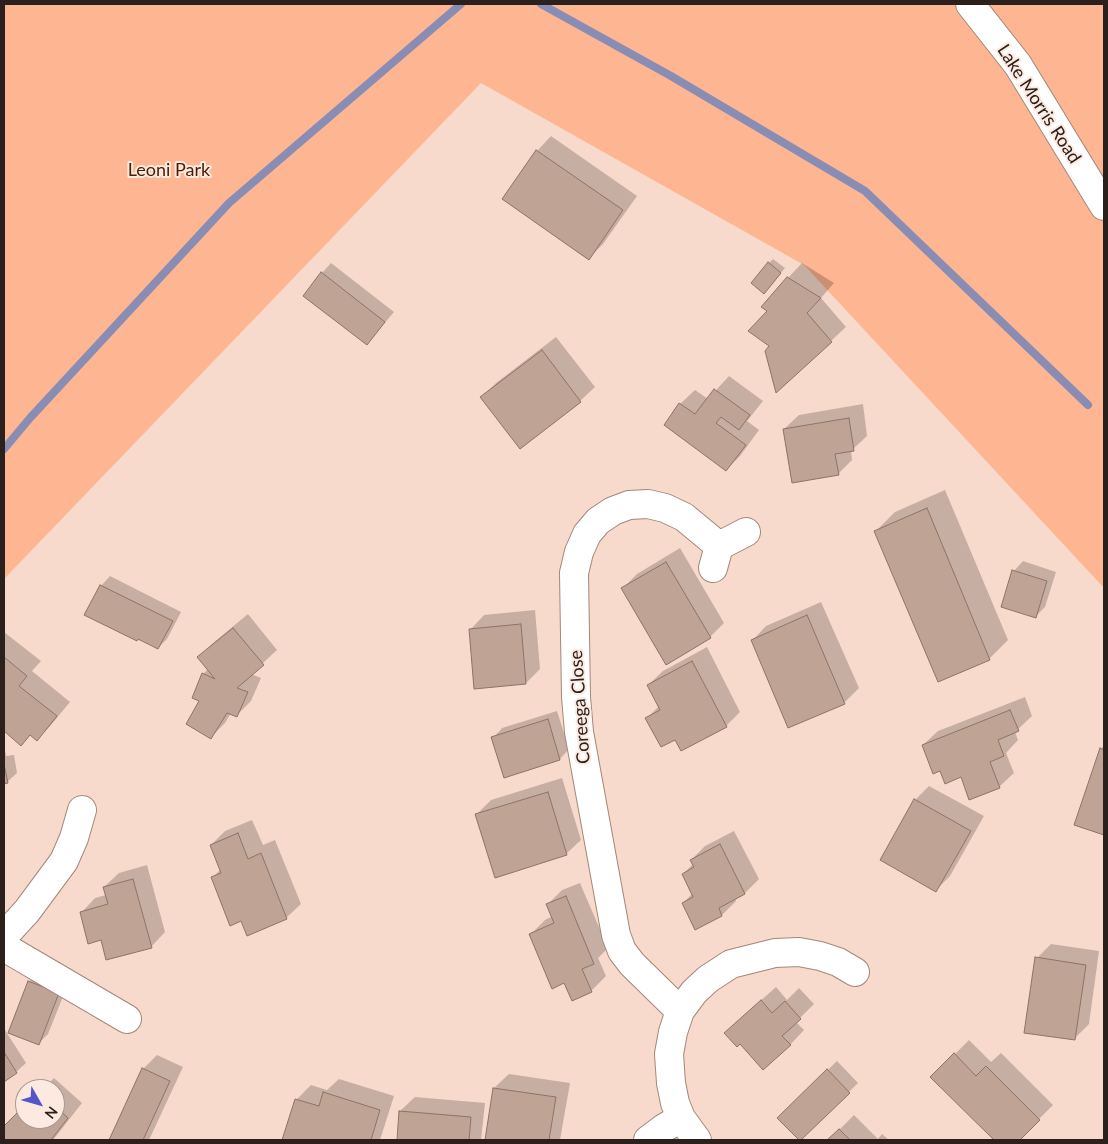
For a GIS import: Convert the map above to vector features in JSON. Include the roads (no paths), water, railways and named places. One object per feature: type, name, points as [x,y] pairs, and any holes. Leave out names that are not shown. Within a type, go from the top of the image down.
[{"type":"street","name":"Lake Morris Road","points":[[970,4],[1018,65],[1104,206]]},
{"type":"street","name":"Coreega Close","points":[[680,1011],[632,964],[622,951],[616,935],[579,732],[576,697],[574,573],[579,552],[587,534],[598,521],[613,511],[629,505],[648,504],[665,508],[684,517],[716,557],[746,532]]},
{"type":"street","points":[[4,936],[27,911],[64,861],[74,838],[82,810]]},
{"type":"street","points":[[4,947],[127,1019]]},
{"type":"street","points":[[697,1140],[681,1118],[670,1083],[669,1054],[672,1032],[680,1011],[694,992],[708,979],[731,964],[775,953],[799,952],[838,962],[855,972]]},
{"type":"street","points":[[648,1140],[681,1118]]},
{"type":"waterway","points":[[4,449],[30,418],[229,203],[461,4]]},
{"type":"waterway","points":[[541,4],[671,76],[865,191],[1088,405]]},
{"type":"park label","name":"Leoni Park","points":[[169,170]]}]
